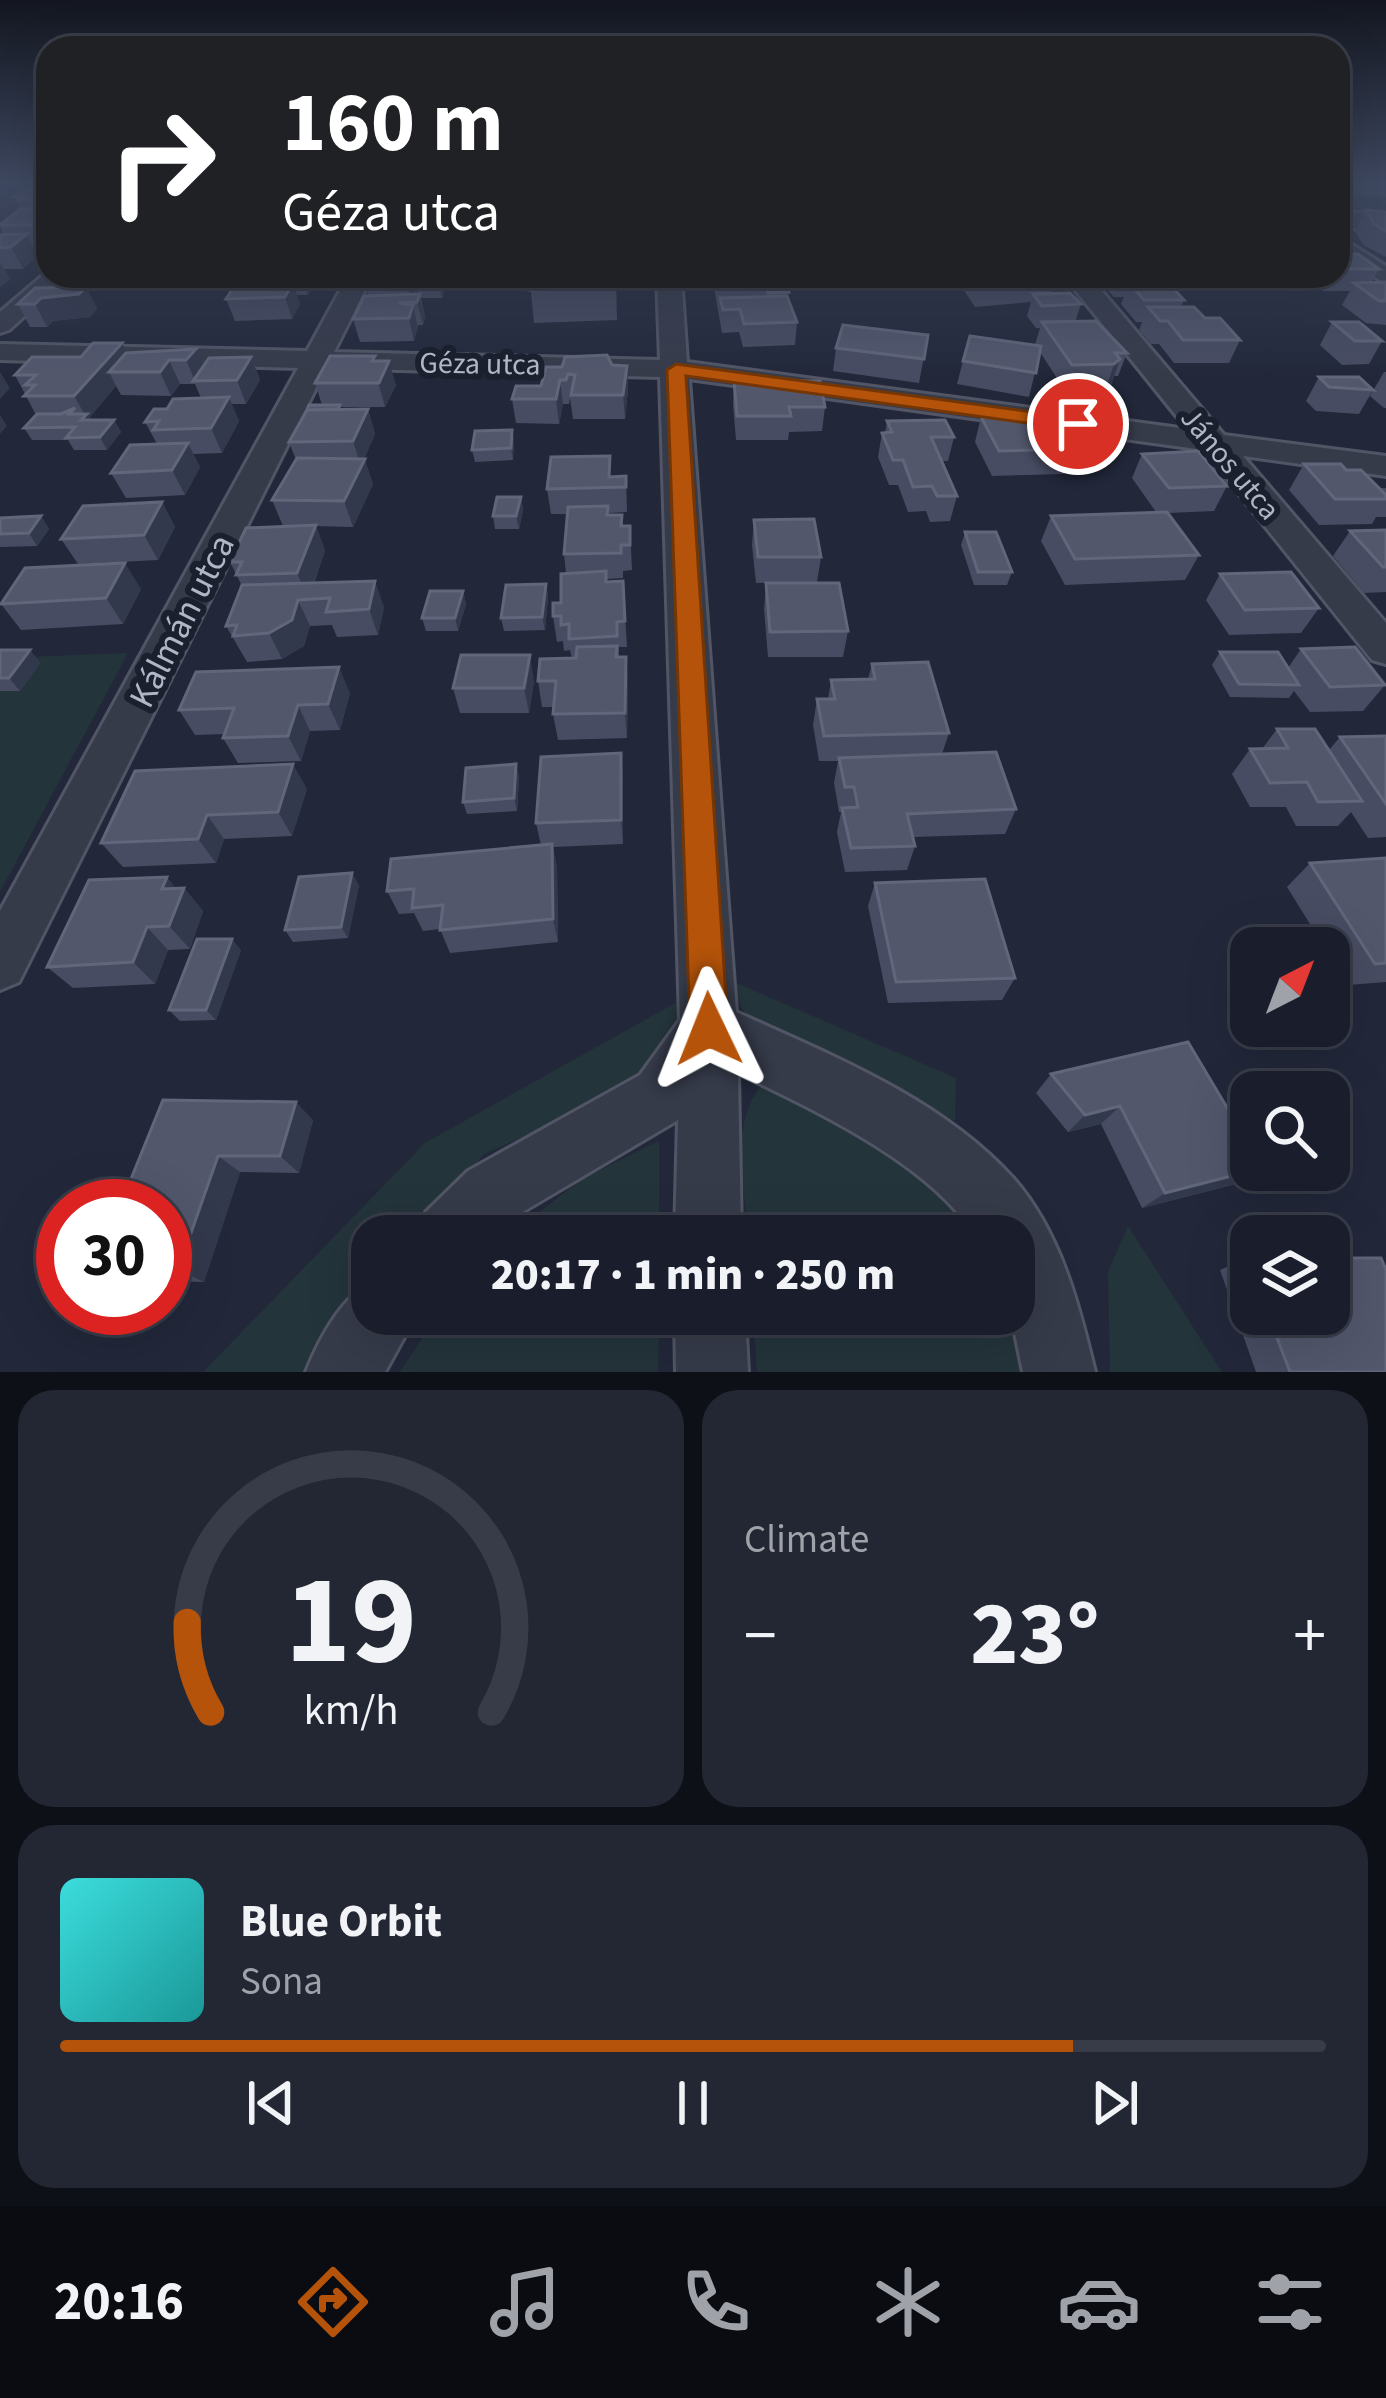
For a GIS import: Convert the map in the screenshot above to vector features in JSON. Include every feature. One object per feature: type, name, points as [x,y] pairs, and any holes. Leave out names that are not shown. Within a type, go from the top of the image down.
[{"type":"street","points":[[1350,252],[1386,277]]},
{"type":"street","points":[[0,325],[42,288]]},
{"type":"street","name":"Kálmán utca","points":[[0,964],[354,288]]},
{"type":"street","points":[[670,288],[709,1029],[708,1215]]},
{"type":"street","name":"János utca","points":[[1086,288],[1386,650]]},
{"type":"street","name":"Géza utca","points":[[0,352],[676,370],[1386,466]]},
{"type":"street","points":[[470,1215],[491,1194],[661,1096],[709,1029]]},
{"type":"street","points":[[709,1029],[906,1129],[1000,1215]]},
{"type":"street","points":[[1035,1282],[1059,1372]]},
{"type":"street","points":[[342,1372],[368,1335]]},
{"type":"street","points":[[711,1335],[712,1372]]},
{"type":"shaded area","points":[[128,653],[0,892],[0,658]]},
{"type":"shaded area","points":[[736,983],[956,1078],[955,1121],[790,1048],[745,1014]]},
{"type":"shaded area","points":[[702,988],[701,1029],[629,1090],[484,1154],[464,1178],[451,1215],[355,1215],[425,1143]]},
{"type":"shaded area","points":[[764,1082],[894,1142],[971,1215],[746,1215],[742,1135],[753,1098]]},
{"type":"shaded area","points":[[659,1141],[659,1215],[536,1215],[583,1178]]},
{"type":"shaded area","points":[[351,1219],[351,1334],[315,1372],[203,1372]]},
{"type":"shaded area","points":[[1128,1226],[1222,1372],[1110,1372],[1108,1272]]},
{"type":"shaded area","points":[[424,1335],[659,1335],[658,1372],[400,1372]]},
{"type":"shaded area","points":[[754,1335],[1024,1335],[1042,1372],[757,1372]]},
{"type":"building","points":[[1350,254],[1358,254],[1379,269],[1350,269]]},
{"type":"building","points":[[1386,282],[1386,301],[1354,283]]},
{"type":"building","points":[[35,288],[85,288],[79,294],[18,304]]},
{"type":"building","points":[[233,288],[290,288],[285,297],[226,299]]},
{"type":"building","points":[[767,288],[788,288],[789,292],[768,293]]},
{"type":"building","points":[[1134,288],[1173,288],[1184,300],[1144,300]]},
{"type":"building","points":[[1070,293],[1081,304],[1042,306],[1033,294]]},
{"type":"building","points":[[420,294],[417,302],[399,303],[413,305],[409,318],[353,319],[364,296]]},
{"type":"building","points":[[787,296],[797,322],[744,324],[740,309],[723,310],[720,298]]},
{"type":"building","points":[[1148,307],[1194,307],[1205,318],[1220,318],[1240,340],[1183,340]]},
{"type":"building","points":[[1096,321],[1127,353],[1115,353],[1120,359],[1114,364],[1072,365],[1042,322]]},
{"type":"building","points":[[1332,322],[1359,322],[1382,341],[1355,341]]},
{"type":"building","points":[[843,325],[928,335],[924,359],[836,348]]},
{"type":"building","points":[[970,336],[1041,346],[1036,373],[963,361]]},
{"type":"building","points":[[93,343],[122,343],[74,396],[24,396],[35,385],[25,385],[36,375],[15,375],[32,357],[81,357]]},
{"type":"building","points":[[196,349],[186,360],[169,360],[160,372],[109,372],[126,353]]},
{"type":"building","points":[[607,355],[612,365],[627,366],[623,395],[571,395],[575,375],[568,374],[560,380],[556,399],[512,399],[516,386],[541,386],[546,367],[562,367],[565,357]]},
{"type":"building","points":[[330,356],[375,356],[372,361],[389,361],[379,383],[315,383]]},
{"type":"building","points":[[251,357],[237,380],[193,381],[209,358]]},
{"type":"building","points":[[1319,377],[1359,377],[1373,390],[1329,387]]},
{"type":"building","points":[[734,381],[820,381],[825,407],[789,407],[791,416],[737,416]]},
{"type":"building","points":[[229,397],[211,428],[153,430],[159,421],[145,422],[154,409],[167,409],[173,399]]},
{"type":"building","points":[[309,405],[340,405],[338,409],[307,410]]},
{"type":"building","points":[[75,408],[69,414],[87,414],[81,420],[114,420],[100,437],[66,438],[75,427],[24,428],[37,414],[61,414]]},
{"type":"building","points":[[368,409],[353,441],[289,442],[307,410]]},
{"type":"building","points":[[1052,416],[1073,449],[999,451],[981,417]]},
{"type":"building","points":[[945,420],[954,437],[931,437],[957,496],[937,496],[932,486],[913,487],[903,460],[893,460],[882,433],[892,432],[887,421]]},
{"type":"building","points":[[512,430],[511,448],[472,450],[475,431]]},
{"type":"building","points":[[188,443],[172,470],[111,473],[130,445]]},
{"type":"building","points":[[1198,451],[1227,486],[1169,488],[1142,454]]},
{"type":"building","points":[[610,456],[609,477],[626,476],[626,487],[547,489],[551,457]]},
{"type":"building","points":[[297,458],[365,459],[344,501],[272,500]]},
{"type":"building","points":[[1304,464],[1341,464],[1346,470],[1361,470],[1386,499],[1335,499]]},
{"type":"building","points":[[497,497],[521,497],[516,516],[493,516]]},
{"type":"building","points":[[162,502],[144,535],[61,539],[83,506]]},
{"type":"building","points":[[608,506],[607,515],[622,515],[621,526],[630,526],[630,545],[621,545],[621,553],[564,554],[568,507]]},
{"type":"building","points":[[1167,512],[1199,555],[1075,559],[1051,516]]},
{"type":"building","points":[[41,516],[29,533],[0,534],[0,518]]},
{"type":"building","points":[[814,519],[821,557],[758,557],[754,520]]},
{"type":"building","points":[[316,525],[297,573],[236,575],[242,562],[230,562],[246,528]]},
{"type":"building","points":[[1386,530],[1386,567],[1383,567],[1350,531]]},
{"type":"building","points":[[965,532],[996,532],[1012,572],[978,572]]},
{"type":"building","points":[[125,563],[106,598],[1,604],[25,568]]},
{"type":"building","points":[[606,571],[606,582],[623,581],[625,621],[617,622],[617,636],[569,639],[569,624],[561,625],[561,616],[553,616],[553,603],[561,603],[561,574]]},
{"type":"building","points":[[1291,572],[1319,608],[1245,610],[1220,574]]},
{"type":"building","points":[[375,581],[369,609],[326,612],[330,598],[298,600],[292,620],[269,633],[233,636],[237,625],[226,626],[242,585]]},
{"type":"building","points":[[766,583],[839,583],[848,631],[770,632]]},
{"type":"building","points":[[546,584],[542,617],[501,618],[506,585]]},
{"type":"building","points":[[430,591],[463,591],[455,618],[422,618]]},
{"type":"building","points":[[617,646],[616,657],[626,657],[625,713],[553,714],[556,681],[538,681],[540,659],[576,658],[577,647]]},
{"type":"building","points":[[1355,647],[1385,685],[1330,687],[1301,649]]},
{"type":"building","points":[[0,650],[30,650],[9,678],[0,678]]},
{"type":"building","points":[[1220,652],[1278,652],[1299,685],[1239,684]]},
{"type":"building","points":[[461,655],[530,655],[524,688],[453,688]]},
{"type":"building","points":[[928,662],[949,733],[824,736],[817,699],[835,699],[831,680],[875,679],[872,664]]},
{"type":"building","points":[[339,667],[328,704],[298,705],[288,736],[223,738],[234,708],[179,710],[196,672]]},
{"type":"building","points":[[1277,729],[1315,729],[1362,801],[1318,802],[1307,782],[1270,783],[1250,749],[1288,748]]},
{"type":"building","points":[[1386,736],[1386,804],[1340,737]]},
{"type":"building","points":[[996,752],[1016,809],[907,814],[915,846],[851,848],[842,808],[858,807],[854,787],[845,787],[839,758]]},
{"type":"building","points":[[621,753],[621,820],[536,823],[541,757]]},
{"type":"building","points":[[293,764],[278,812],[207,815],[198,839],[101,843],[135,771]]},
{"type":"building","points":[[516,764],[514,798],[463,802],[466,768]]},
{"type":"building","points":[[552,844],[553,919],[440,930],[443,905],[412,908],[414,889],[387,891],[391,859]]},
{"type":"building","points":[[1386,858],[1386,963],[1375,964],[1310,863]]},
{"type":"building","points":[[352,873],[341,927],[285,930],[299,877]]},
{"type":"building","points":[[167,877],[162,889],[184,888],[169,926],[147,927],[133,962],[47,967],[89,880]]},
{"type":"building","points":[[985,879],[1015,978],[896,982],[875,883]]},
{"type":"building","points":[[197,939],[232,939],[206,1010],[169,1010]]},
{"type":"building","points":[[1188,1042],[1230,1113],[1230,1176],[1165,1193],[1120,1106],[1085,1115],[1051,1074]]},
{"type":"building","points":[[163,1100],[296,1102],[280,1156],[218,1156],[192,1230],[192,1179],[131,1179]]},
{"type":"building","points":[[1350,1258],[1381,1258],[1386,1270],[1386,1372],[1290,1372],[1276,1335],[1350,1335]]},
{"type":"route","points":[[709,1029],[676,370],[1078,424]]}]
